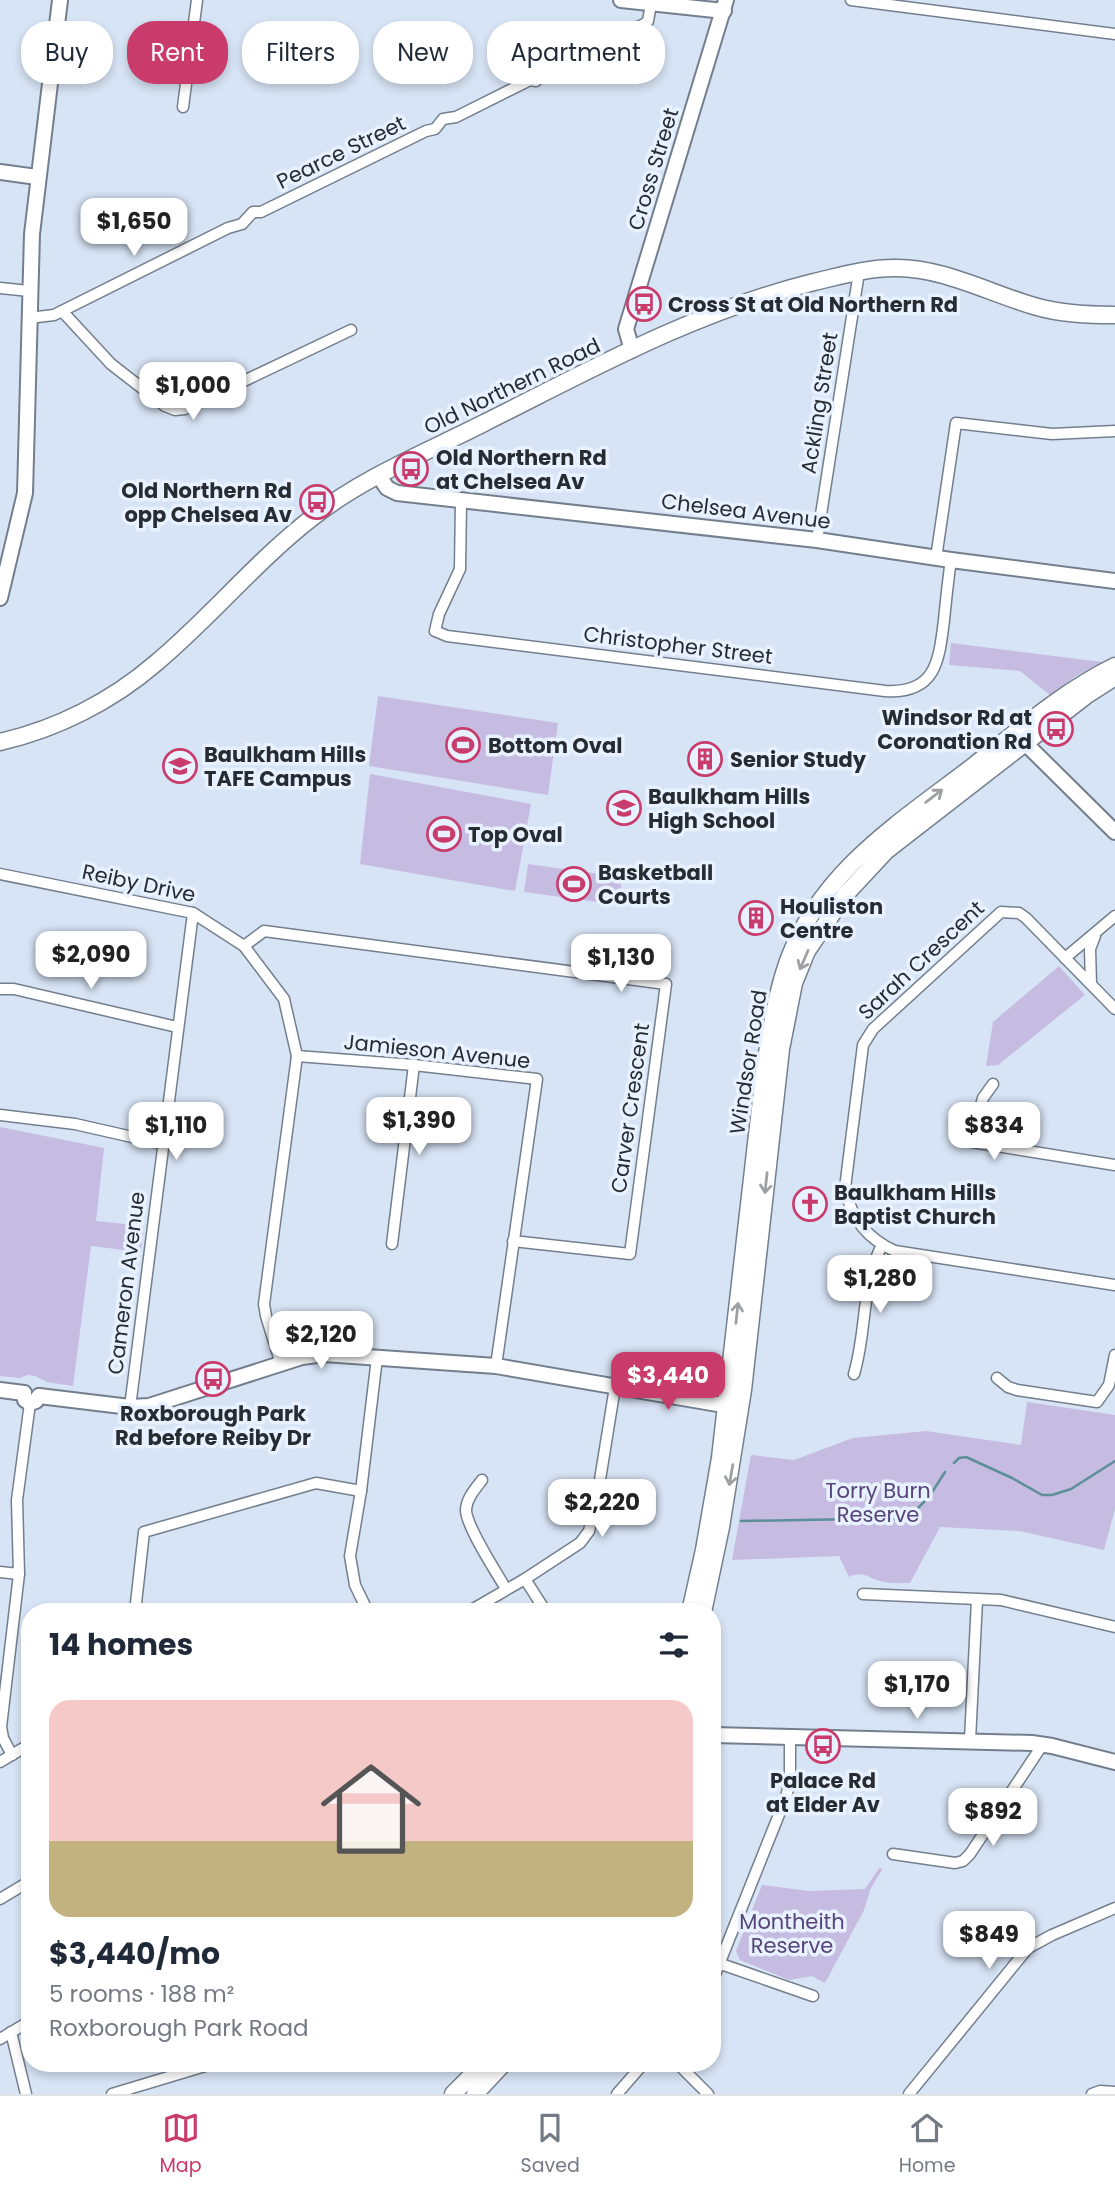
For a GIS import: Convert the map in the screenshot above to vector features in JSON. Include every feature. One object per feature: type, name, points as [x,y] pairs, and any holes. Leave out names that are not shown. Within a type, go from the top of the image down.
[{"type":"main road","name":"Old Northern Road","points":[[0,742],[33,733],[73,716],[139,677],[172,650],[294,532],[338,499],[632,350],[712,313],[799,286],[888,268],[914,269],[938,274],[1036,307],[1066,313],[1115,315]]},
{"type":"main road","name":"Windsor Road","points":[[1021,738],[1068,693],[1115,666]]},
{"type":"main road","name":"Windsor Road","points":[[705,1603],[721,1527],[765,1065],[776,1003],[788,961],[803,929],[827,891],[848,865],[880,837],[1021,738],[1115,677]]},
{"type":"main road","name":"Windsor Road","points":[[692,1603],[733,1406]]},
{"type":"main road","points":[[453,2094],[475,2072]]},
{"type":"main road","points":[[475,2094],[496,2072]]},
{"type":"street","points":[[0,598],[25,493],[32,234],[60,0]]},
{"type":"street","points":[[183,107],[197,0]]},
{"type":"street","points":[[621,0],[650,4],[725,6]]},
{"type":"street","points":[[851,0],[969,13],[1115,34]]},
{"type":"street","points":[[969,13],[971,0]]},
{"type":"street","name":"Pearce Street","points":[[29,318],[47,317],[62,311],[228,228],[242,224],[253,212],[261,212],[435,129],[443,119],[456,117],[530,80],[536,80],[545,69],[555,68],[644,24],[648,21],[650,4]]},
{"type":"street","name":"Cross Street","points":[[632,350],[626,335],[628,324],[725,6]]},
{"type":"street","points":[[0,172],[37,177]]},
{"type":"street","name":"Ackling Street","points":[[817,540],[859,272]]},
{"type":"street","points":[[0,288],[29,291]]},
{"type":"street","points":[[62,311],[111,364],[165,406],[175,410],[185,409],[351,330]]},
{"type":"street","points":[[943,559],[956,422],[1052,434],[1115,431]]},
{"type":"street","name":"Chelsea Avenue","points":[[379,476],[387,488],[397,493],[817,540],[1115,581]]},
{"type":"street","name":"Christopher Street","points":[[461,501],[460,569],[439,614],[435,631],[447,636],[885,691],[899,692],[920,686],[938,665],[943,559]]},
{"type":"street","points":[[1021,738],[1115,832]]},
{"type":"street","name":"Reiby Drive","points":[[0,874],[193,913],[244,946],[284,999],[297,1056],[265,1300],[265,1316],[281,1364]]},
{"type":"street","name":"Sarah Crescent","points":[[1115,1009],[1019,912],[1001,912],[868,1037],[863,1045],[845,1188],[848,1201],[860,1225],[868,1235],[895,1251],[1115,1285]]},
{"type":"street","name":"Cameron Avenue","points":[[130,1407],[193,913]]},
{"type":"street","points":[[1065,958],[1115,916]]},
{"type":"street","name":"Carver Crescent","points":[[244,946],[264,931],[666,984],[630,1254],[513,1241]]},
{"type":"street","points":[[1091,984],[1090,949],[1097,932]]},
{"type":"street","points":[[0,989],[14,989],[177,1027]]},
{"type":"street","name":"Jamieson Avenue","points":[[297,1056],[414,1065],[537,1079],[496,1366]]},
{"type":"street","points":[[392,1244],[414,1065]]},
{"type":"street","points":[[993,1084],[984,1098],[971,1142],[1115,1165]]},
{"type":"street","points":[[0,1115],[75,1124],[163,1144]]},
{"type":"street","points":[[854,1374],[860,1353],[869,1277],[882,1245]]},
{"type":"street","points":[[0,1391],[31,1397],[130,1407],[159,1404],[314,1354],[407,1358],[496,1366],[733,1406]]},
{"type":"street","points":[[997,1378],[1017,1390],[1097,1402],[1109,1385],[1115,1355]]},
{"type":"street","points":[[364,1603],[355,1585],[350,1556],[361,1491],[377,1358]]},
{"type":"street","points":[[483,1603],[580,1543],[589,1531],[615,1387]]},
{"type":"street","points":[[12,1755],[3,1738],[1,1727],[19,1574],[18,1500],[31,1397]]},
{"type":"street","points":[[482,1480],[470,1497],[466,1511],[472,1529],[506,1589]]},
{"type":"street","points":[[136,1603],[144,1532],[316,1483],[361,1491]]},
{"type":"street","points":[[0,1572],[19,1574]]},
{"type":"street","points":[[525,1579],[540,1603]]},
{"type":"street","points":[[863,1594],[1001,1600],[1115,1627]]},
{"type":"street","points":[[970,1740],[977,1600]]},
{"type":"street","points":[[721,1735],[1043,1744],[1115,1762]]},
{"type":"street","points":[[790,1737],[790,1781],[786,1797],[721,1964],[813,1996]]},
{"type":"street","points":[[893,1854],[955,1863],[963,1861],[1043,1744]]},
{"type":"street","points":[[0,1762],[21,1750]]},
{"type":"street","points":[[0,1899],[21,1886]]},
{"type":"street","points":[[909,2094],[1028,1948],[1115,1908]]},
{"type":"street","points":[[0,2039],[21,2026]]},
{"type":"street","points":[[11,2032],[26,2094]]},
{"type":"street","points":[[112,2094],[185,2072]]},
{"type":"street","points":[[617,2094],[636,2072]]},
{"type":"street","points":[[686,2072],[708,2094]]},
{"type":"street","points":[[1092,2094],[1100,2091],[1115,2092]]},
{"type":"green space","points":[[951,643],[1102,662],[1076,676],[1050,695],[1020,671],[949,665]]},
{"type":"green space","name":"Bottom Oval","points":[[378,696],[558,723],[548,795],[369,766]]},
{"type":"green space","name":"Top Oval","points":[[370,774],[531,804],[515,891],[360,864]]},
{"type":"green space","name":"Basketball Courts","points":[[528,864],[622,877],[619,905],[524,892]]},
{"type":"green space","points":[[1059,966],[1085,995],[998,1065],[986,1066],[993,1022]]},
{"type":"green space","points":[[0,1127],[104,1148],[96,1221],[144,1226],[141,1252],[91,1246],[73,1386],[47,1382],[28,1375],[20,1378],[0,1376]]},
{"type":"green space","name":"Torry Burn Reserve","points":[[1027,1402],[1115,1415],[1115,1509],[1104,1550],[1020,1531],[940,1527],[910,1583],[888,1583],[862,1574],[849,1577],[839,1556],[732,1560],[751,1455],[794,1460],[853,1438],[926,1431],[1021,1445]]},
{"type":"green space","name":"Montheith Reserve","points":[[880,1867],[882,1870],[871,1888],[864,1910],[825,1983],[812,1976],[789,1980],[740,1960],[736,1951],[762,1885],[809,1891],[865,1889]]},
{"type":"waterway","points":[[954,1463],[959,1458],[966,1457],[1042,1495],[1052,1495],[1071,1489],[1115,1461]]},
{"type":"waterway","points":[[741,1521],[856,1519],[882,1522],[902,1517],[918,1508],[929,1497],[945,1472]]},
{"type":"place","name":"Cross St at Old Northern Rd","points":[[644,304]]},
{"type":"place","name":"Old Northern Rd at Chelsea Av","points":[[411,469]]},
{"type":"place","name":"Old Northern Rd opp Chelsea Av","points":[[317,502]]},
{"type":"place","name":"Windsor Rd at Coronation Rd","points":[[1056,729]]},
{"type":"place","name":"Bottom Oval","points":[[463,745]]},
{"type":"place","name":"Senior Study","points":[[705,759]]},
{"type":"place","name":"Baulkham Hills TAFE Campus","points":[[180,766]]},
{"type":"place","name":"Baulkham Hills High School","points":[[624,808]]},
{"type":"place","name":"Top Oval","points":[[444,834]]},
{"type":"place","name":"Basketball Courts","points":[[574,884]]},
{"type":"place","name":"Houliston Centre","points":[[756,918]]},
{"type":"place","name":"Baulkham Hills Baptist Church","points":[[810,1204]]},
{"type":"place","name":"Roxborough Park Rd before Reiby Dr","points":[[213,1379]]},
{"type":"place","name":"Palace Rd at Elder Av","points":[[823,1746]]}]
